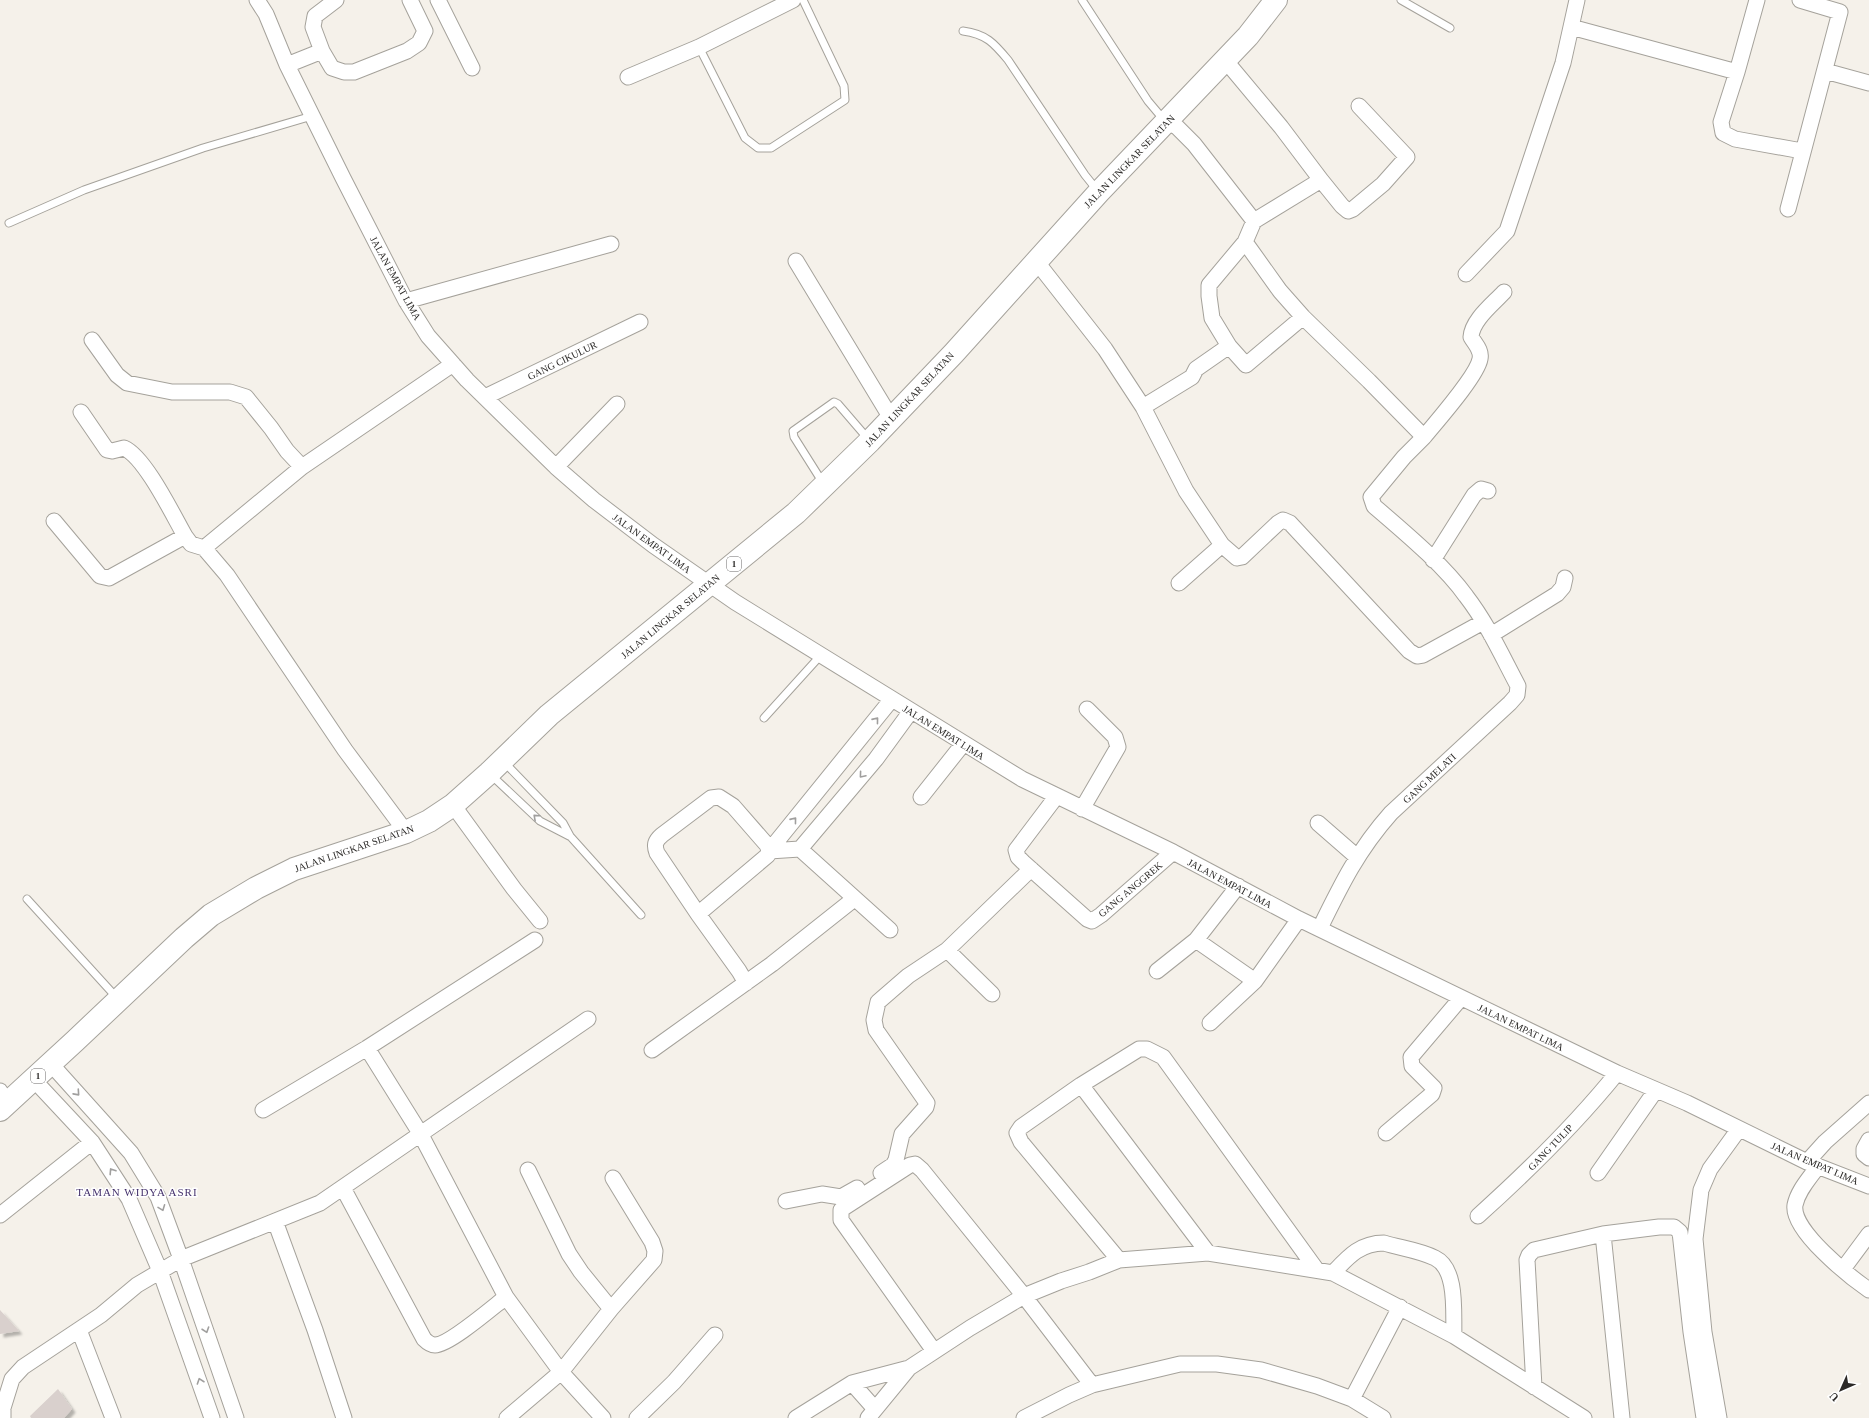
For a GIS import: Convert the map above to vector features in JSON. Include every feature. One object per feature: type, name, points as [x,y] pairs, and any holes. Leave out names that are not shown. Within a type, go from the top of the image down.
[{"type":"highway","name":"JALAN LINGKAR SELATAN","points":[[2,1102],[34,1080],[211,915],[256,888],[294,869],[406,832],[429,822],[453,805],[549,715],[774,532],[826,486],[954,353],[1098,192],[1226,60],[1261,21],[1276,0]]},
{"type":"street","name":"JALAN EMPAT LIMA","points":[[257,0],[266,14],[287,65],[312,116],[406,302],[428,336],[484,397],[556,467],[594,500],[653,545],[735,602],[912,710],[963,744],[1056,797],[1173,852],[1299,919],[1617,1073],[1813,1164],[1869,1186]]},
{"type":"street","points":[[336,0],[315,16],[313,28],[322,51],[332,68],[344,72],[354,72],[407,51],[419,43],[425,31],[410,0]]},
{"type":"street","points":[[438,0],[472,68]]},
{"type":"street","points":[[628,77],[699,47],[793,0]]},
{"type":"street","points":[[1466,274],[1507,231],[1563,63],[1577,0]]},
{"type":"street","points":[[1757,0],[1721,122],[1723,133],[1735,139],[1802,151]]},
{"type":"street","points":[[1788,209],[1798,173],[1802,151],[1826,71],[1842,6],[1800,0]]},
{"type":"street","points":[[1570,33],[1737,72]]},
{"type":"street","points":[[287,65],[322,51]]},
{"type":"street","points":[[1226,60],[1281,127],[1342,206],[1348,211],[1353,209],[1383,184],[1407,157],[1359,106]]},
{"type":"street","points":[[1826,71],[1869,83]]},
{"type":"street","points":[[1166,122],[1177,127],[1194,144],[1254,221]]},
{"type":"street","points":[[1302,317],[1246,365],[1229,346],[1212,318],[1209,285],[1246,242],[1254,221],[1321,180]]},
{"type":"street","points":[[1246,242],[1280,291],[1302,317],[1369,380],[1424,437],[1472,376],[1480,359],[1479,349],[1471,337],[1471,331],[1476,323],[1504,292]]},
{"type":"street","points":[[406,302],[611,244]]},
{"type":"street","points":[[796,261],[891,418]]},
{"type":"street","points":[[1036,261],[1105,349],[1143,407],[1186,491],[1222,545],[1237,558],[1242,557],[1278,523],[1283,520],[1290,523],[1409,651],[1416,656],[1423,656],[1484,622]]},
{"type":"street","name":"GANG CIKULUR","points":[[484,397],[640,322]]},
{"type":"street","points":[[92,340],[117,375],[127,383],[172,392],[230,392],[246,397],[287,451],[302,468]]},
{"type":"street","points":[[1143,407],[1192,377],[1196,369],[1229,346]]},
{"type":"street","points":[[204,548],[302,468],[453,364]]},
{"type":"street","points":[[556,467],[617,404]]},
{"type":"street","points":[[81,412],[107,450],[112,451],[124,448],[135,455],[155,483],[185,536],[192,544],[204,548],[226,575],[345,750],[406,832]]},
{"type":"street","name":"GANG MELATI","points":[[1320,928],[1357,857],[1369,840],[1391,814],[1517,695],[1518,686],[1484,622],[1466,595],[1433,560],[1374,506],[1371,497],[1404,457],[1424,437]]},
{"type":"street","points":[[1433,560],[1474,495],[1480,489],[1488,491]]},
{"type":"street","points":[[54,521],[100,576],[104,578],[109,578],[185,536]]},
{"type":"street","points":[[1179,583],[1222,545]]},
{"type":"street","points":[[1490,635],[1556,594],[1563,587],[1565,578]]},
{"type":"street","points":[[698,914],[763,861],[768,855],[769,850],[892,699]]},
{"type":"street","points":[[1082,809],[1118,747],[1115,737],[1087,709]]},
{"type":"street","points":[[800,849],[876,759],[912,710]]},
{"type":"street","points":[[922,797],[963,744]]},
{"type":"street","points":[[746,983],[657,853],[655,846],[656,840],[711,798],[719,797],[733,806],[767,845],[769,850]]},
{"type":"street","points":[[786,1201],[822,1194],[841,1197],[892,1166],[896,1160],[902,1134],[926,1107],[927,1102],[876,1030],[874,1020],[878,1002],[908,976],[947,950],[1031,869],[1018,857],[1016,850],[1056,797]]},
{"type":"street","points":[[453,805],[514,889],[540,921]]},
{"type":"street","points":[[1318,823],[1357,857]]},
{"type":"street","points":[[769,850],[800,849],[890,930]]},
{"type":"street","name":"GANG ANGGREK","points":[[1031,869],[1087,919],[1092,921],[1101,915],[1173,852]]},
{"type":"street","points":[[1157,971],[1196,940],[1238,886]]},
{"type":"street","points":[[652,1050],[746,983],[854,899]]},
{"type":"street","points":[[1210,1023],[1255,981],[1299,919]]},
{"type":"street","points":[[264,1110],[367,1048],[535,940]]},
{"type":"street","points":[[1196,940],[1255,981]]},
{"type":"street","points":[[947,950],[992,994]]},
{"type":"street","points":[[1386,1133],[1432,1094],[1434,1088],[1412,1066],[1411,1057],[1461,998]]},
{"type":"street","points":[[4,1418],[3,1408],[12,1379],[23,1367],[79,1330],[138,1285],[182,1259],[320,1203],[588,1019]]},
{"type":"street","points":[[367,1048],[420,1133],[506,1298],[561,1372],[603,1418]]},
{"type":"street","points":[[1119,1260],[1020,1142],[1017,1133],[1022,1127],[1081,1085],[1138,1049],[1147,1048],[1163,1057],[1316,1269]]},
{"type":"street","points":[[51,1064],[130,1153],[142,1169],[158,1197],[182,1259],[236,1418]]},
{"type":"street","name":"GANG TULIP","points":[[1478,1216],[1522,1176],[1565,1133],[1617,1073]]},
{"type":"street","points":[[34,1080],[92,1142],[129,1199],[160,1271],[212,1418]]},
{"type":"street","points":[[1081,1085],[1208,1253]]},
{"type":"street","points":[[1598,1173],[1656,1090]]},
{"type":"street","points":[[1869,1103],[1825,1142],[1799,1192],[1795,1207],[1798,1220],[1819,1249],[1869,1290]]},
{"type":"street","points":[[1719,1418],[1704,1332],[1695,1239],[1701,1190],[1710,1170],[1739,1129]]},
{"type":"street","points":[[1869,1140],[1864,1149],[1864,1154],[1869,1158]]},
{"type":"street","points":[[0,1215],[92,1142]]},
{"type":"street","points":[[934,1351],[841,1220],[842,1210],[844,1207],[907,1166],[915,1164],[922,1170],[1024,1296],[1092,1385]]},
{"type":"street","points":[[528,1170],[569,1254],[581,1272],[611,1309]]},
{"type":"street","points":[[507,1418],[561,1372],[611,1309],[654,1260],[655,1251],[652,1242],[613,1178]]},
{"type":"street","points":[[343,1188],[424,1339],[431,1344],[437,1345],[452,1338],[506,1298]]},
{"type":"street","points":[[275,1221],[315,1330],[344,1418]]},
{"type":"street","points":[[1534,1388],[1527,1260],[1529,1254],[1534,1250],[1602,1234],[1659,1227],[1674,1227],[1680,1232],[1691,1332],[1704,1418]]},
{"type":"street","points":[[1602,1234],[1622,1418]]},
{"type":"street","points":[[1843,1269],[1869,1234]]},
{"type":"street","points":[[1333,1273],[1353,1252],[1366,1245],[1375,1243],[1384,1243],[1436,1258],[1446,1268],[1451,1280],[1454,1336]]},
{"type":"street","points":[[852,1383],[872,1413],[908,1368],[1024,1296],[1119,1260],[1208,1253],[1316,1269],[1333,1273],[1400,1306],[1454,1336],[1534,1388],[1584,1418]]},
{"type":"street","points":[[1352,1399],[1400,1306]]},
{"type":"street","points":[[79,1330],[113,1418]]},
{"type":"street","points":[[637,1418],[674,1382],[715,1336]]},
{"type":"street","points":[[1024,1418],[1045,1406],[1092,1385],[1180,1364],[1217,1364],[1261,1370],[1317,1386],[1352,1399],[1383,1418]]},
{"type":"street","points":[[796,1418],[852,1383],[908,1368]]},
{"type":"lane","points":[[699,47],[745,138],[758,148],[771,148],[845,100],[844,86],[803,0]]},
{"type":"lane","points":[[1082,0],[1148,101],[1166,122]]},
{"type":"lane","points":[[1401,0],[1450,28]]},
{"type":"lane","points":[[963,31],[978,33],[994,44],[1008,60],[1098,192]]},
{"type":"lane","points":[[9,223],[88,189],[203,148],[312,116]]},
{"type":"lane","points":[[826,486],[794,437],[793,431],[834,402],[838,404],[870,441]]},
{"type":"lane","points":[[764,718],[821,655]]},
{"type":"lane","points":[[496,766],[540,821],[570,836]]},
{"type":"lane","points":[[496,766],[563,823],[570,836],[641,915]]},
{"type":"lane","points":[[27,899],[112,1007]]},
{"type":"building","points":[[0,1310],[19,1331],[0,1334]]},
{"type":"building","points":[[58,1389],[72,1409],[64,1418],[31,1418],[30,1416]]},
{"type":"district","name":"TAMAN WIDYA ASRI","points":[[137,1192]]}]
